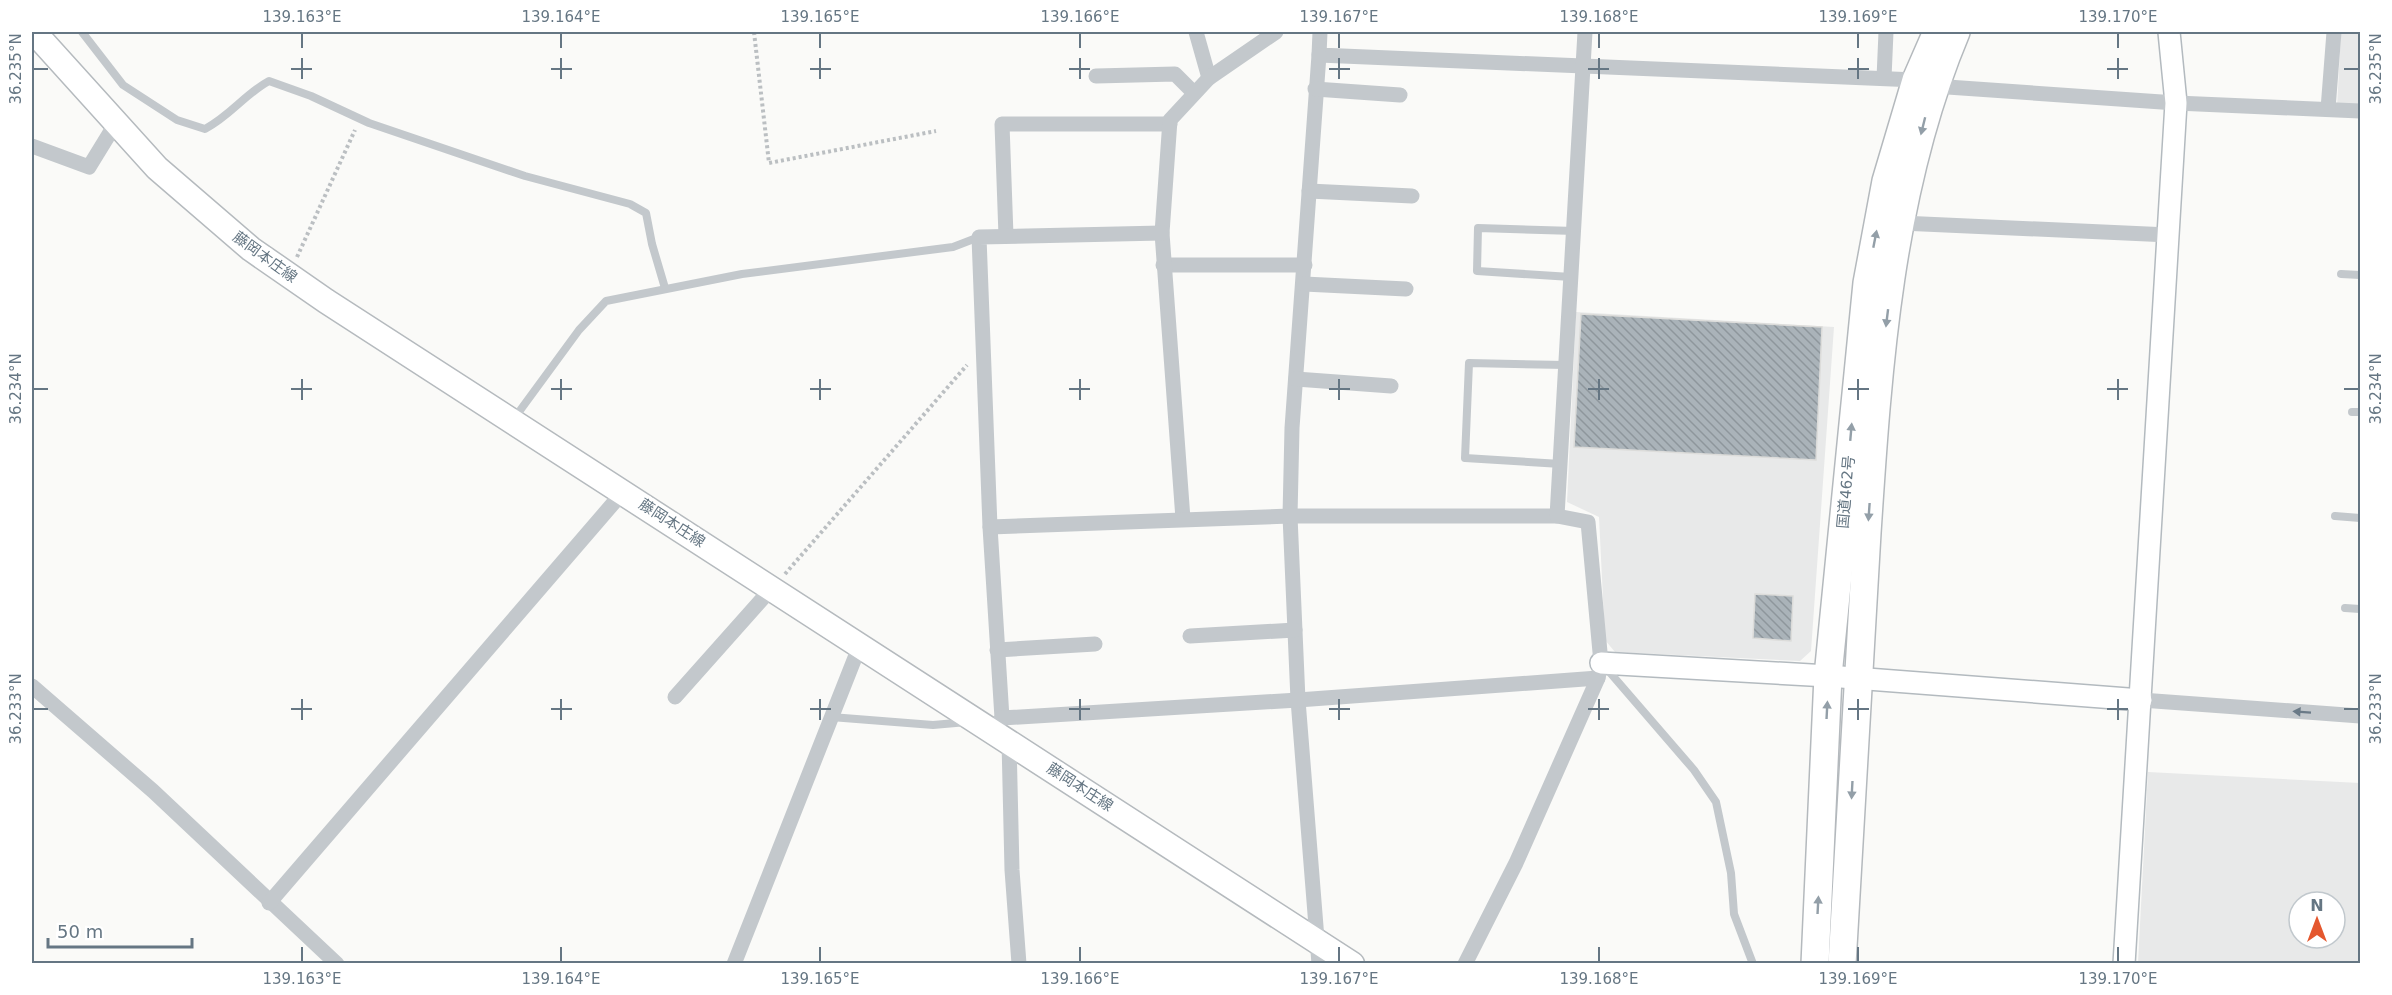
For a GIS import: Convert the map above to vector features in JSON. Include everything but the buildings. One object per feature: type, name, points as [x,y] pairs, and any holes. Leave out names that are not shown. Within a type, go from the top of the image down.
[{"type":"highway","name":"国道462号","points":[[1842,963],[1878,383],[1924,83],[1937,32]]},
{"type":"highway","name":"国道462号","points":[[1815,963],[1828,676],[1867,283],[1886,181],[1924,83],[1956,32]]},
{"type":"main road","name":"藤岡本庄線","points":[[34,32],[157,168],[204,210],[288,275],[860,645],[996,728],[1318,952],[1352,963]]},
{"type":"street","points":[[1197,32],[1209,78]]},
{"type":"street","points":[[1183,519],[1163,265],[1162,233],[1170,124],[1179,107],[1209,78],[1276,32]]},
{"type":"street","points":[[1318,952],[1298,700],[1290,516],[1296,379],[1320,32]]},
{"type":"street","points":[[1557,516],[1585,32]]},
{"type":"street","points":[[1884,78],[1886,32]]},
{"type":"street","points":[[2124,963],[2176,103],[2169,32]]},
{"type":"street","points":[[2328,109],[2334,32]]},
{"type":"street","points":[[1319,55],[1884,78],[2176,103],[2361,111]]},
{"type":"street","points":[[1096,76],[1175,74],[1194,93]]},
{"type":"street","points":[[1316,89],[1400,95]]},
{"type":"street","points":[[32,146],[89,167],[116,123]]},
{"type":"street","points":[[1006,236],[1002,124],[1170,124]]},
{"type":"street","points":[[1309,191],[1412,196]]},
{"type":"street","points":[[1901,223],[2169,235]]},
{"type":"street","points":[[1019,963],[1012,870],[996,728],[997,651],[979,237],[1162,233]]},
{"type":"street","points":[[1163,265],[1305,265]]},
{"type":"street","points":[[1304,285],[1406,289]]},
{"type":"street","points":[[1296,379],[1391,386]]},
{"type":"street","points":[[269,903],[623,492]]},
{"type":"street","points":[[990,527],[1290,516],[1557,516],[1588,522],[1599,670],[1516,863],[1465,963]]},
{"type":"street","points":[[675,697],[772,588]]},
{"type":"street","points":[[1190,636],[1295,630]]},
{"type":"street","points":[[997,651],[1095,644]]},
{"type":"street","points":[[734,963],[860,645]]},
{"type":"street","points":[[996,728],[1599,670],[1828,676],[2361,716]]},
{"type":"street","points":[[32,686],[153,791],[269,903],[337,963]]},
{"type":"lane","points":[[82,32],[123,85],[177,120],[205,129],[223,120],[256,88],[269,81],[311,96],[361,119],[525,176],[630,204],[646,213],[665,288]]},
{"type":"lane","points":[[1571,277],[1477,271],[1478,228],[1575,231]]},
{"type":"lane","points":[[512,421],[579,330],[606,302],[665,288],[742,274],[953,247],[979,237]]},
{"type":"lane","points":[[2341,274],[2361,275]]},
{"type":"lane","points":[[1561,464],[1465,458],[1469,363],[1566,365]]},
{"type":"lane","points":[[2335,516],[2361,518]]},
{"type":"lane","points":[[2345,608],[2361,609]]},
{"type":"lane","points":[[1599,670],[1694,770],[1716,802],[1731,873],[1734,914],[1753,963]]},
{"type":"lane","points":[[831,717],[996,728]]},
{"type":"path","points":[[754,32],[769,163],[936,131]]},
{"type":"path","points":[[288,275],[361,119]]},
{"type":"path","points":[[772,588],[983,347]]},
{"type":"shaded area","points":[[2341,32],[2360,32],[2360,108],[2337,107]]},
{"type":"shaded area","points":[[1576,312],[1834,327],[1811,651],[1800,661],[1615,652],[1605,640],[1599,517],[1567,502]]},
{"type":"shaded area","points":[[2148,772],[2360,783],[2360,963],[2138,963]]}]
